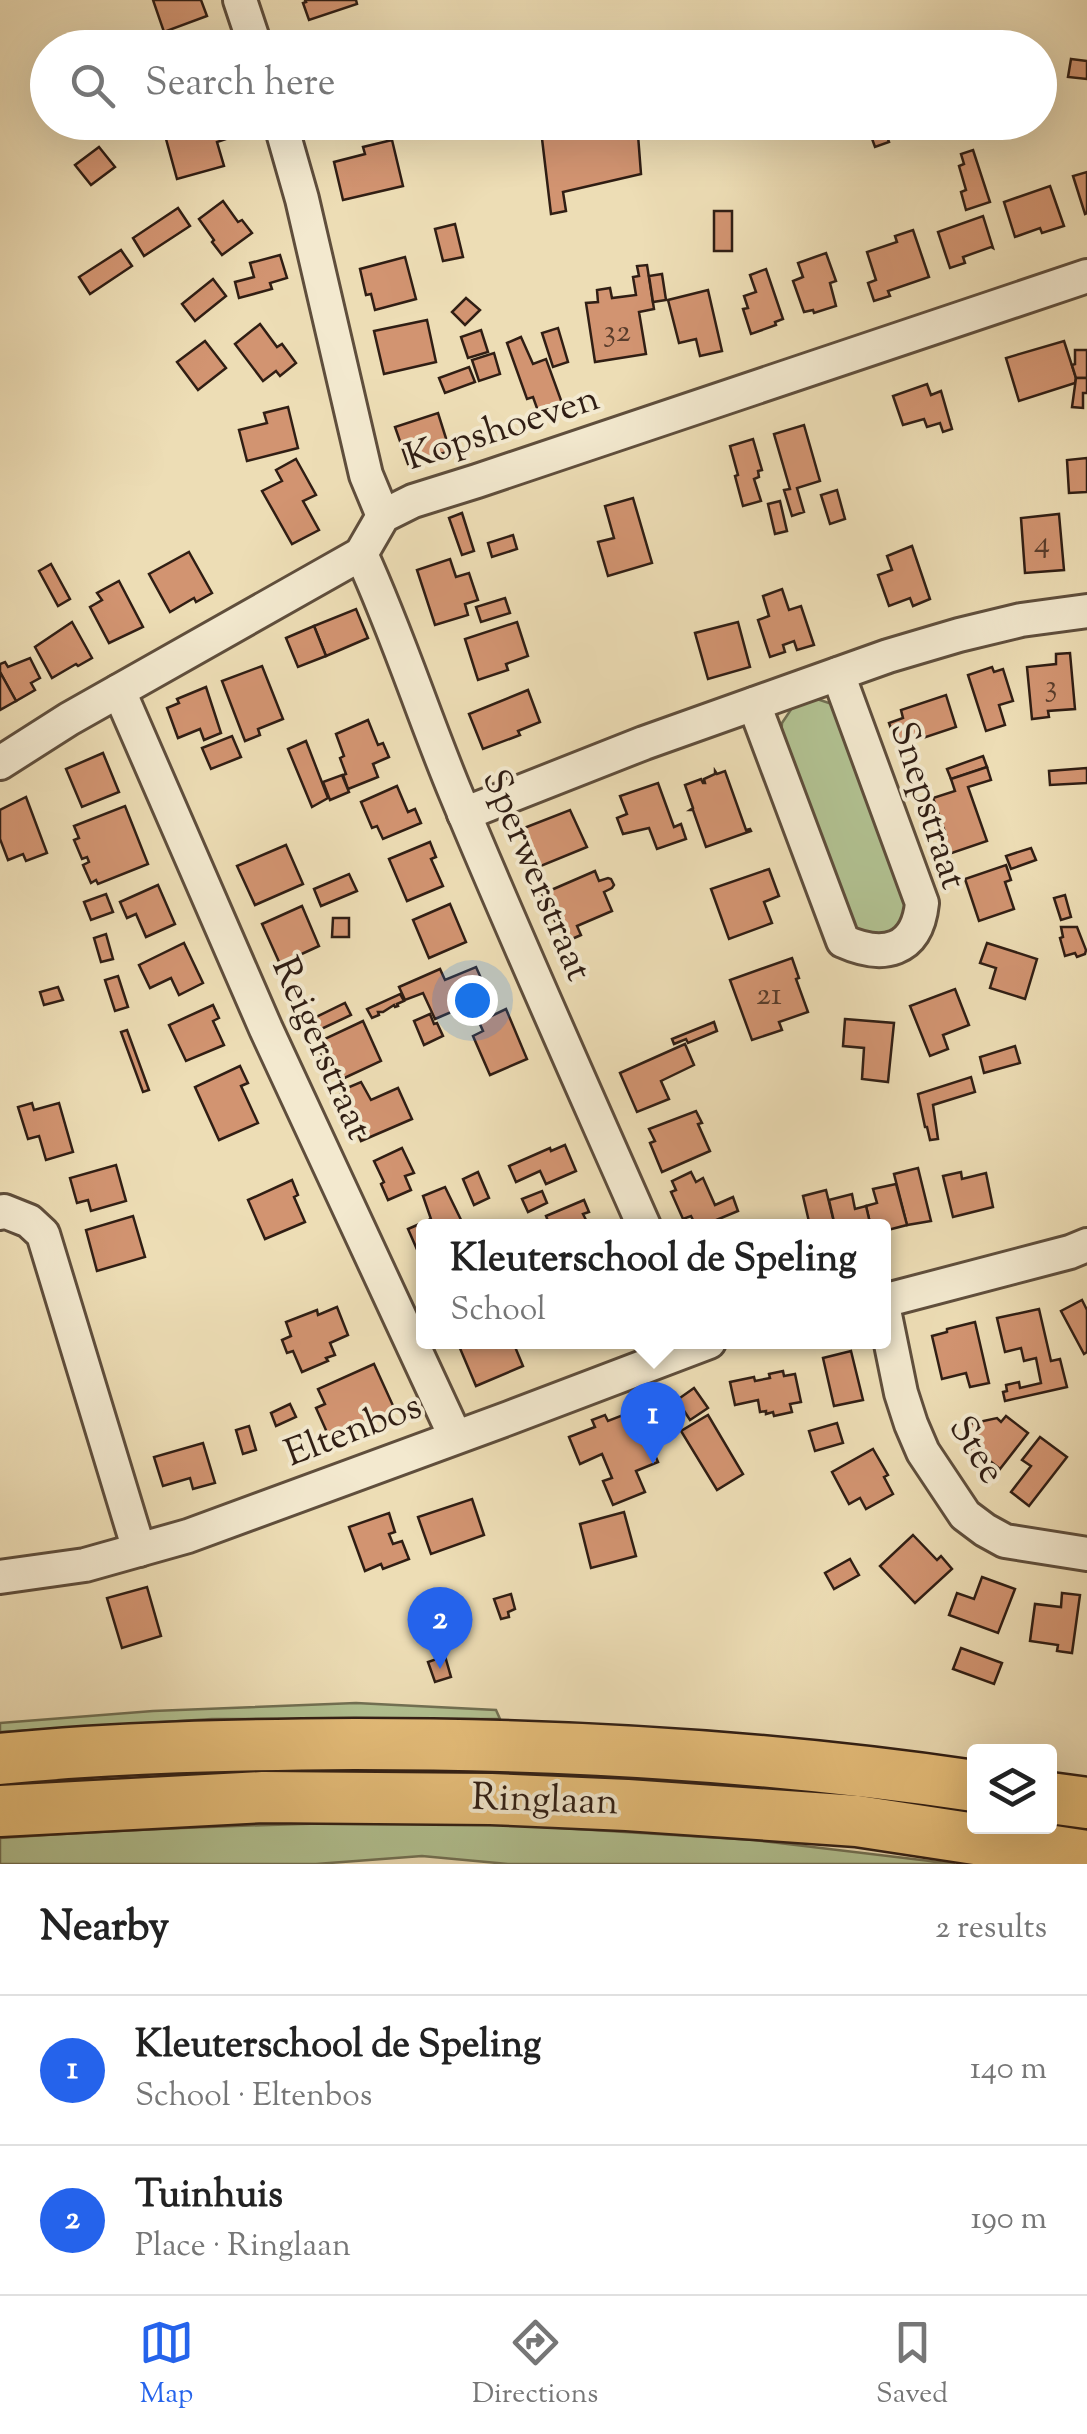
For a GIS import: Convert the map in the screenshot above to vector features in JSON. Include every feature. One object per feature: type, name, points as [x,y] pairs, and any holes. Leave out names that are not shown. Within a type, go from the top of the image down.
[{"type":"highway","name":"Ringlaan","points":[[0,1760],[231,1745],[457,1744],[742,1760],[967,1785]]},
{"type":"highway","name":"Ringlaan","points":[[0,1811],[263,1797],[492,1798],[856,1822],[1087,1856]]},
{"type":"highway","points":[[1057,1799],[1087,1803]]},
{"type":"street","points":[[240,0],[250,30]]},
{"type":"street","points":[[285,140],[366,474],[383,516]]},
{"type":"street","name":"Kopshoeven","points":[[361,554],[383,516],[413,501],[1087,276]]},
{"type":"street","points":[[0,763],[361,554]]},
{"type":"street","name":"Sperwerstraat","points":[[361,554],[464,814],[641,1219]]},
{"type":"street","points":[[464,814],[644,743],[959,634],[1087,611]]},
{"type":"street","name":"Snepstraat","points":[[754,704],[843,941],[872,952],[902,945],[920,923],[922,903],[838,674]]},
{"type":"street","name":"Reigerstraat","points":[[120,691],[266,1029],[455,1436]]},
{"type":"street","points":[[0,1212],[30,1221],[43,1234],[139,1550]]},
{"type":"street","points":[[891,1301],[1087,1245]]},
{"type":"street","name":"Stee","points":[[891,1343],[901,1393],[923,1452],[966,1515],[1005,1541],[1087,1554]]},
{"type":"street","name":"Eltenbos","points":[[0,1577],[85,1565],[139,1550],[276,1504],[684,1349]]},
{"type":"green space","points":[[817,699],[832,704],[906,893],[906,925],[875,941],[850,927],[781,738],[782,723],[794,705]]},
{"type":"green space","points":[[356,1703],[496,1710],[500,1719],[212,1719],[0,1732],[0,1723],[153,1711]]},
{"type":"green space","points":[[446,1821],[754,1840],[955,1864],[508,1864],[422,1856],[316,1864],[0,1864],[0,1838],[223,1826]]},
{"type":"building","points":[[153,0],[201,0],[207,16],[163,30]]},
{"type":"building","points":[[305,0],[356,0],[357,4],[309,20]]},
{"type":"building","points":[[1071,59],[1087,61],[1087,79],[1068,77]]},
{"type":"building","points":[[166,140],[223,140],[217,142],[224,166],[177,179]]},
{"type":"building","points":[[392,140],[403,186],[343,200],[334,162],[365,154],[363,147]]},
{"type":"building","points":[[542,140],[638,140],[641,174],[563,192],[566,211],[551,214]]},
{"type":"building","points":[[872,140],[888,140],[889,142],[875,147]]},
{"type":"building","points":[[99,147],[115,167],[91,185],[75,165]]},
{"type":"building","points":[[973,150],[990,202],[966,210],[961,192],[966,190],[959,166],[964,164],[961,154]]},
{"type":"building","points":[[1087,172],[1087,213],[1085,214],[1073,176]]},
{"type":"building","points":[[1050,186],[1064,226],[1042,233],[1040,228],[1015,237],[1004,202]]},
{"type":"building","points":[[223,201],[252,233],[222,255],[199,219]]},
{"type":"building","points":[[178,208],[190,226],[144,256],[133,238]]},
{"type":"building","points":[[714,211],[732,211],[732,251],[714,251]]},
{"type":"building","points":[[983,216],[993,248],[963,257],[965,263],[950,268],[938,232]]},
{"type":"building","points":[[455,224],[463,257],[443,261],[435,229]]},
{"type":"building","points":[[913,230],[929,277],[888,291],[890,296],[874,301],[868,283],[876,280],[867,252],[897,242],[895,236]]},
{"type":"building","points":[[121,250],[132,266],[90,294],[79,277]]},
{"type":"building","points":[[826,253],[836,281],[830,283],[836,306],[804,312],[793,281],[803,277],[798,263]]},
{"type":"building","points":[[280,255],[287,278],[270,283],[272,289],[239,298],[235,282],[254,277],[250,263]]},
{"type":"building","points":[[405,257],[416,299],[375,310],[371,294],[366,295],[360,269]]},
{"type":"building","points":[[647,265],[654,309],[639,312],[646,354],[595,362],[586,303],[598,302],[597,290],[610,288],[612,298],[636,295],[633,277],[639,276],[637,266]]},
{"type":"building","points":[[766,269],[783,319],[751,334],[743,309],[748,308],[744,296],[756,292],[750,275]]},
{"type":"building","points":[[662,274],[666,300],[653,302],[649,276]]},
{"type":"building","points":[[213,279],[226,296],[195,321],[182,304]]},
{"type":"building","points":[[708,290],[722,351],[700,356],[696,339],[679,343],[668,300]]},
{"type":"building","points":[[466,298],[480,310],[465,325],[452,312]]},
{"type":"building","points":[[427,320],[436,362],[384,374],[374,331]]},
{"type":"building","points":[[260,324],[277,347],[282,344],[296,363],[280,376],[276,371],[263,381],[235,344]]},
{"type":"building","points":[[558,328],[568,362],[553,367],[542,333]]},
{"type":"building","points":[[481,330],[488,352],[468,358],[461,337]]},
{"type":"building","points":[[521,337],[533,364],[546,359],[562,403],[538,411],[533,397],[527,399],[507,343]]},
{"type":"building","points":[[205,341],[226,368],[198,390],[177,362]]},
{"type":"building","points":[[1064,341],[1075,383],[1019,401],[1006,358]]},
{"type":"building","points":[[1075,350],[1087,350],[1087,378],[1076,378],[1072,365]]},
{"type":"building","points":[[494,353],[500,374],[479,381],[472,360]]},
{"type":"building","points":[[469,367],[475,382],[445,393],[439,378]]},
{"type":"building","points":[[1076,378],[1087,378],[1083,408],[1072,407]]},
{"type":"building","points":[[927,384],[931,395],[941,391],[952,429],[943,432],[940,423],[927,427],[924,419],[903,425],[893,396]]},
{"type":"building","points":[[288,407],[298,448],[247,461],[239,430],[267,423],[264,413]]},
{"type":"building","points":[[438,413],[450,451],[408,464],[395,427]]},
{"type":"building","points":[[804,425],[820,481],[797,488],[804,512],[792,516],[784,490],[790,489],[774,434]]},
{"type":"building","points":[[753,439],[762,470],[754,479],[761,501],[743,506],[730,446]]},
{"type":"building","points":[[1087,458],[1087,492],[1069,493],[1067,460]]},
{"type":"building","points":[[296,459],[316,495],[303,501],[319,530],[292,544],[262,491],[282,481],[276,470]]},
{"type":"building","points":[[837,490],[845,519],[830,524],[821,495]]},
{"type":"building","points":[[633,498],[652,563],[608,576],[598,542],[614,538],[605,506]]},
{"type":"building","points":[[780,501],[787,531],[775,534],[768,504]]},
{"type":"building","points":[[462,513],[474,551],[462,555],[449,518]]},
{"type":"building","points":[[1059,514],[1064,570],[1025,573],[1021,518]]},
{"type":"building","points":[[513,535],[517,549],[492,557],[488,543]]},
{"type":"building","points":[[912,546],[930,599],[913,606],[910,598],[889,606],[878,575],[892,570],[887,556]]},
{"type":"building","points":[[189,552],[212,593],[170,612],[149,574]]},
{"type":"building","points":[[450,559],[456,577],[469,573],[478,600],[465,604],[468,615],[435,625],[417,570]]},
{"type":"building","points":[[51,564],[70,599],[58,606],[39,571]]},
{"type":"building","points":[[119,581],[143,627],[109,643],[90,607],[102,600],[97,593]]},
{"type":"building","points":[[782,589],[789,610],[801,606],[814,645],[797,650],[794,641],[783,645],[785,652],[770,657],[758,620],[769,616],[763,596]]},
{"type":"building","points":[[505,598],[510,613],[481,622],[476,607]]},
{"type":"building","points":[[356,609],[368,638],[326,656],[314,626]]},
{"type":"building","points":[[72,622],[92,658],[52,678],[35,647]]},
{"type":"building","points":[[517,622],[528,656],[506,664],[508,670],[478,680],[465,639]]},
{"type":"building","points":[[738,622],[750,667],[708,679],[695,633]]},
{"type":"building","points":[[314,626],[326,656],[298,667],[286,638]]},
{"type":"building","points":[[1070,653],[1075,709],[1048,711],[1049,717],[1032,719],[1027,667],[1056,664],[1056,654]]},
{"type":"building","points":[[30,658],[40,678],[31,683],[35,690],[16,701],[0,672],[0,664],[5,662],[8,667]]},
{"type":"building","points":[[262,666],[283,719],[258,729],[260,735],[245,741],[222,681]]},
{"type":"building","points":[[992,667],[994,672],[1003,669],[1013,701],[999,705],[1005,725],[986,731],[968,675]]},
{"type":"building","points":[[0,672],[16,701],[0,710]]},
{"type":"building","points":[[206,687],[221,733],[204,740],[200,729],[178,738],[167,708],[179,703],[177,699]]},
{"type":"building","points":[[528,690],[540,722],[518,731],[520,735],[483,749],[469,714]]},
{"type":"building","points":[[946,695],[956,727],[896,743],[889,723],[903,718],[901,710]]},
{"type":"building","points":[[368,720],[378,745],[383,743],[389,757],[373,764],[378,777],[348,789],[340,758],[344,756],[336,734]]},
{"type":"building","points":[[232,736],[241,757],[211,769],[202,748]]},
{"type":"building","points":[[306,741],[328,798],[312,807],[288,749]]},
{"type":"building","points":[[103,753],[119,792],[82,807],[66,769]]},
{"type":"building","points":[[983,756],[987,767],[951,779],[947,769]]},
{"type":"building","points":[[987,767],[991,780],[968,787],[987,841],[946,855],[940,837],[946,835],[933,798],[955,791],[951,779]]},
{"type":"building","points":[[1087,768],[1087,783],[1050,785],[1049,771]]},
{"type":"building","points":[[715,771],[725,771],[746,830],[751,831],[706,847],[690,810],[693,808],[685,785],[701,779],[705,783],[704,779]]},
{"type":"building","points":[[342,775],[349,792],[330,800],[323,782]]},
{"type":"building","points":[[658,783],[674,827],[681,824],[686,839],[657,849],[649,828],[623,834],[617,818],[627,814],[620,796]]},
{"type":"building","points":[[397,786],[408,812],[415,809],[421,823],[383,839],[377,826],[372,828],[361,802]]},
{"type":"building","points":[[26,797],[47,853],[26,861],[23,854],[8,860],[0,839],[0,810]]},
{"type":"building","points":[[125,806],[148,864],[98,884],[96,880],[91,883],[83,865],[89,862],[87,857],[82,859],[74,840],[79,838],[74,826]]},
{"type":"building","points":[[570,810],[587,847],[536,868],[519,830]]},
{"type":"building","points":[[430,842],[436,857],[431,859],[443,886],[407,901],[389,859]]},
{"type":"building","points":[[286,845],[303,884],[255,905],[237,866]]},
{"type":"building","points":[[1031,848],[1036,860],[1011,869],[1006,856]]},
{"type":"building","points":[[1006,865],[1011,880],[1005,882],[1014,909],[979,921],[965,879]]},
{"type":"building","points":[[769,869],[779,896],[764,902],[772,923],[729,939],[711,889]]},
{"type":"building","points":[[595,871],[599,881],[608,878],[614,885],[604,892],[612,911],[577,926],[581,935],[565,942],[542,894]]},
{"type":"building","points":[[349,874],[357,891],[321,906],[314,889]]},
{"type":"building","points":[[158,885],[175,924],[146,937],[136,914],[127,918],[120,902]]},
{"type":"building","points":[[106,894],[113,912],[91,920],[84,902]]},
{"type":"building","points":[[1065,895],[1071,917],[1061,920],[1054,898]]},
{"type":"building","points":[[450,904],[466,942],[429,958],[413,920]]},
{"type":"building","points":[[302,906],[319,946],[280,964],[262,924]]},
{"type":"building","points":[[333,918],[349,918],[349,937],[332,937]]},
{"type":"building","points":[[1061,927],[1077,927],[1085,954],[1065,956]]},
{"type":"building","points":[[106,934],[113,959],[101,962],[94,938]]},
{"type":"building","points":[[184,943],[203,983],[179,995],[171,978],[150,988],[139,965]]},
{"type":"building","points":[[987,943],[1037,959],[1025,999],[990,988],[996,968],[980,963]]},
{"type":"building","points":[[792,958],[808,1012],[779,1022],[782,1030],[752,1040],[730,980]]},
{"type":"building","points":[[476,967],[489,996],[435,1019],[423,993],[405,1000],[399,987],[440,969],[445,980]]},
{"type":"building","points":[[118,976],[128,1007],[115,1011],[105,980]]},
{"type":"building","points":[[58,987],[63,1000],[44,1005],[40,992]]},
{"type":"building","points":[[955,989],[969,1025],[943,1035],[948,1049],[930,1056],[910,1006]]},
{"type":"building","points":[[400,994],[404,1001],[372,1018],[367,1009]]},
{"type":"building","points":[[345,1003],[351,1015],[317,1031],[312,1019]]},
{"type":"building","points":[[213,1005],[219,1018],[213,1021],[224,1045],[186,1061],[169,1025]]},
{"type":"building","points":[[506,1009],[527,1059],[490,1075],[473,1036],[483,1031],[479,1022]]},
{"type":"building","points":[[430,1014],[443,1036],[424,1045],[414,1021]]},
{"type":"building","points":[[845,1019],[894,1023],[888,1082],[862,1079],[864,1048],[843,1046]]},
{"type":"building","points":[[363,1021],[381,1061],[340,1080],[328,1055],[323,1057],[316,1043]]},
{"type":"building","points":[[714,1022],[717,1031],[688,1043],[686,1039],[674,1044],[672,1039]]},
{"type":"building","points":[[127,1030],[149,1090],[143,1092],[121,1032]]},
{"type":"building","points":[[685,1044],[694,1065],[661,1081],[669,1099],[637,1112],[620,1073]]},
{"type":"building","points":[[1015,1046],[1020,1063],[984,1073],[980,1057]]},
{"type":"building","points":[[240,1066],[248,1083],[241,1086],[258,1123],[219,1140],[195,1087]]},
{"type":"building","points":[[971,1077],[975,1092],[933,1105],[938,1139],[930,1140],[918,1094]]},
{"type":"building","points":[[361,1082],[371,1100],[398,1088],[412,1119],[361,1141],[340,1091]]},
{"type":"building","points":[[32,1103],[34,1110],[59,1103],[73,1152],[46,1160],[39,1136],[28,1139],[18,1107]]},
{"type":"building","points":[[696,1111],[710,1151],[662,1172],[650,1143],[655,1141],[649,1129]]},
{"type":"building","points":[[565,1145],[576,1171],[546,1184],[540,1171],[516,1182],[509,1166]]},
{"type":"building","points":[[402,1148],[414,1173],[405,1176],[411,1190],[388,1200],[374,1161]]},
{"type":"building","points":[[116,1165],[126,1201],[91,1211],[88,1200],[77,1203],[70,1178]]},
{"type":"building","points":[[918,1168],[931,1221],[907,1225],[894,1174]]},
{"type":"building","points":[[478,1172],[489,1198],[474,1205],[463,1179]]},
{"type":"building","points":[[691,1172],[696,1182],[703,1178],[715,1205],[733,1197],[738,1211],[719,1219],[683,1219],[671,1192],[676,1190],[672,1181]]},
{"type":"building","points":[[961,1172],[962,1179],[986,1173],[993,1207],[953,1217],[943,1176]]},
{"type":"building","points":[[292,1180],[298,1195],[294,1197],[305,1222],[265,1239],[248,1200]]},
{"type":"building","points":[[896,1184],[907,1225],[891,1229],[891,1219],[869,1219],[866,1206],[877,1203],[873,1189]]},
{"type":"building","points":[[445,1187],[461,1219],[431,1219],[423,1196]]},
{"type":"building","points":[[826,1190],[833,1219],[808,1219],[803,1196]]},
{"type":"building","points":[[542,1191],[547,1203],[528,1212],[522,1199]]},
{"type":"building","points":[[852,1194],[855,1209],[866,1206],[869,1219],[833,1219],[829,1200]]},
{"type":"building","points":[[584,1200],[589,1212],[583,1214],[586,1219],[546,1216]]},
{"type":"building","points":[[133,1216],[145,1257],[97,1271],[86,1230]]},
{"type":"building","points":[[416,1226],[416,1247],[408,1229]]},
{"type":"building","points":[[1082,1300],[1087,1310],[1084,1354],[1061,1311]]},
{"type":"building","points":[[337,1307],[348,1335],[330,1343],[335,1355],[326,1358],[328,1361],[302,1372],[293,1351],[287,1353],[282,1340],[291,1336],[286,1322]]},
{"type":"building","points":[[1039,1309],[1051,1361],[1060,1359],[1067,1387],[1005,1401],[1006,1385],[1019,1382],[1020,1388],[1041,1383],[1036,1358],[1024,1361],[1021,1348],[1005,1352],[997,1318]]},
{"type":"building","points":[[975,1322],[989,1383],[970,1387],[966,1373],[942,1379],[932,1336]]},
{"type":"building","points":[[460,1349],[516,1349],[523,1366],[476,1386]]},
{"type":"building","points":[[851,1351],[863,1400],[834,1406],[823,1358]]},
{"type":"building","points":[[374,1364],[395,1410],[330,1439],[316,1408],[325,1404],[318,1389]]},
{"type":"building","points":[[783,1371],[784,1376],[795,1374],[801,1402],[790,1404],[792,1412],[774,1416],[773,1412],[760,1412],[758,1400],[735,1405],[730,1382],[770,1378],[769,1374]]},
{"type":"building","points":[[694,1388],[708,1408],[690,1420],[677,1400]]},
{"type":"building","points":[[290,1404],[296,1417],[276,1426],[271,1413]]},
{"type":"building","points":[[636,1410],[658,1462],[636,1471],[645,1492],[613,1505],[603,1481],[612,1478],[602,1454],[580,1464],[569,1437],[595,1427],[592,1420],[605,1415],[608,1421]]},
{"type":"building","points":[[708,1415],[743,1474],[717,1490],[681,1431]]},
{"type":"building","points":[[1006,1416],[1028,1433],[1000,1469],[980,1453],[972,1455],[965,1425],[997,1418],[1001,1422]]},
{"type":"building","points":[[837,1423],[843,1443],[815,1451],[809,1431]]},
{"type":"building","points":[[249,1426],[256,1450],[243,1454],[236,1430]]},
{"type":"building","points":[[1040,1437],[1067,1457],[1029,1506],[1011,1492],[1031,1466],[1022,1460]]},
{"type":"building","points":[[203,1443],[215,1483],[193,1489],[190,1478],[163,1486],[154,1457]]},
{"type":"building","points":[[873,1449],[888,1475],[884,1477],[893,1494],[866,1509],[860,1498],[849,1504],[832,1472]]},
{"type":"building","points":[[472,1499],[484,1535],[431,1554],[418,1517]]},
{"type":"building","points":[[624,1512],[636,1556],[591,1568],[580,1524]]},
{"type":"building","points":[[389,1513],[395,1532],[389,1534],[393,1544],[402,1541],[409,1559],[365,1571],[349,1527]]},
{"type":"building","points":[[913,1535],[937,1560],[941,1556],[952,1569],[915,1603],[880,1566]]},
{"type":"building","points":[[850,1559],[859,1575],[834,1589],[825,1573]]},
{"type":"building","points":[[982,1577],[1015,1589],[998,1633],[949,1615],[957,1593],[974,1599]]},
{"type":"building","points":[[147,1587],[161,1636],[122,1648],[107,1598]]},
{"type":"building","points":[[1062,1593],[1080,1595],[1072,1653],[1057,1651],[1058,1645],[1030,1641],[1035,1604],[1061,1607]]},
{"type":"building","points":[[511,1594],[515,1609],[508,1612],[509,1617],[501,1619],[494,1599]]},
{"type":"building","points":[[961,1648],[1002,1663],[994,1684],[953,1669]]},
{"type":"building","points":[[445,1656],[451,1677],[435,1682],[428,1662]]},
{"type":"place","name":"Kleuterschool de Speling","points":[[653,1464]]},
{"type":"place","name":"Tuinhuis","points":[[440,1669]]}]
